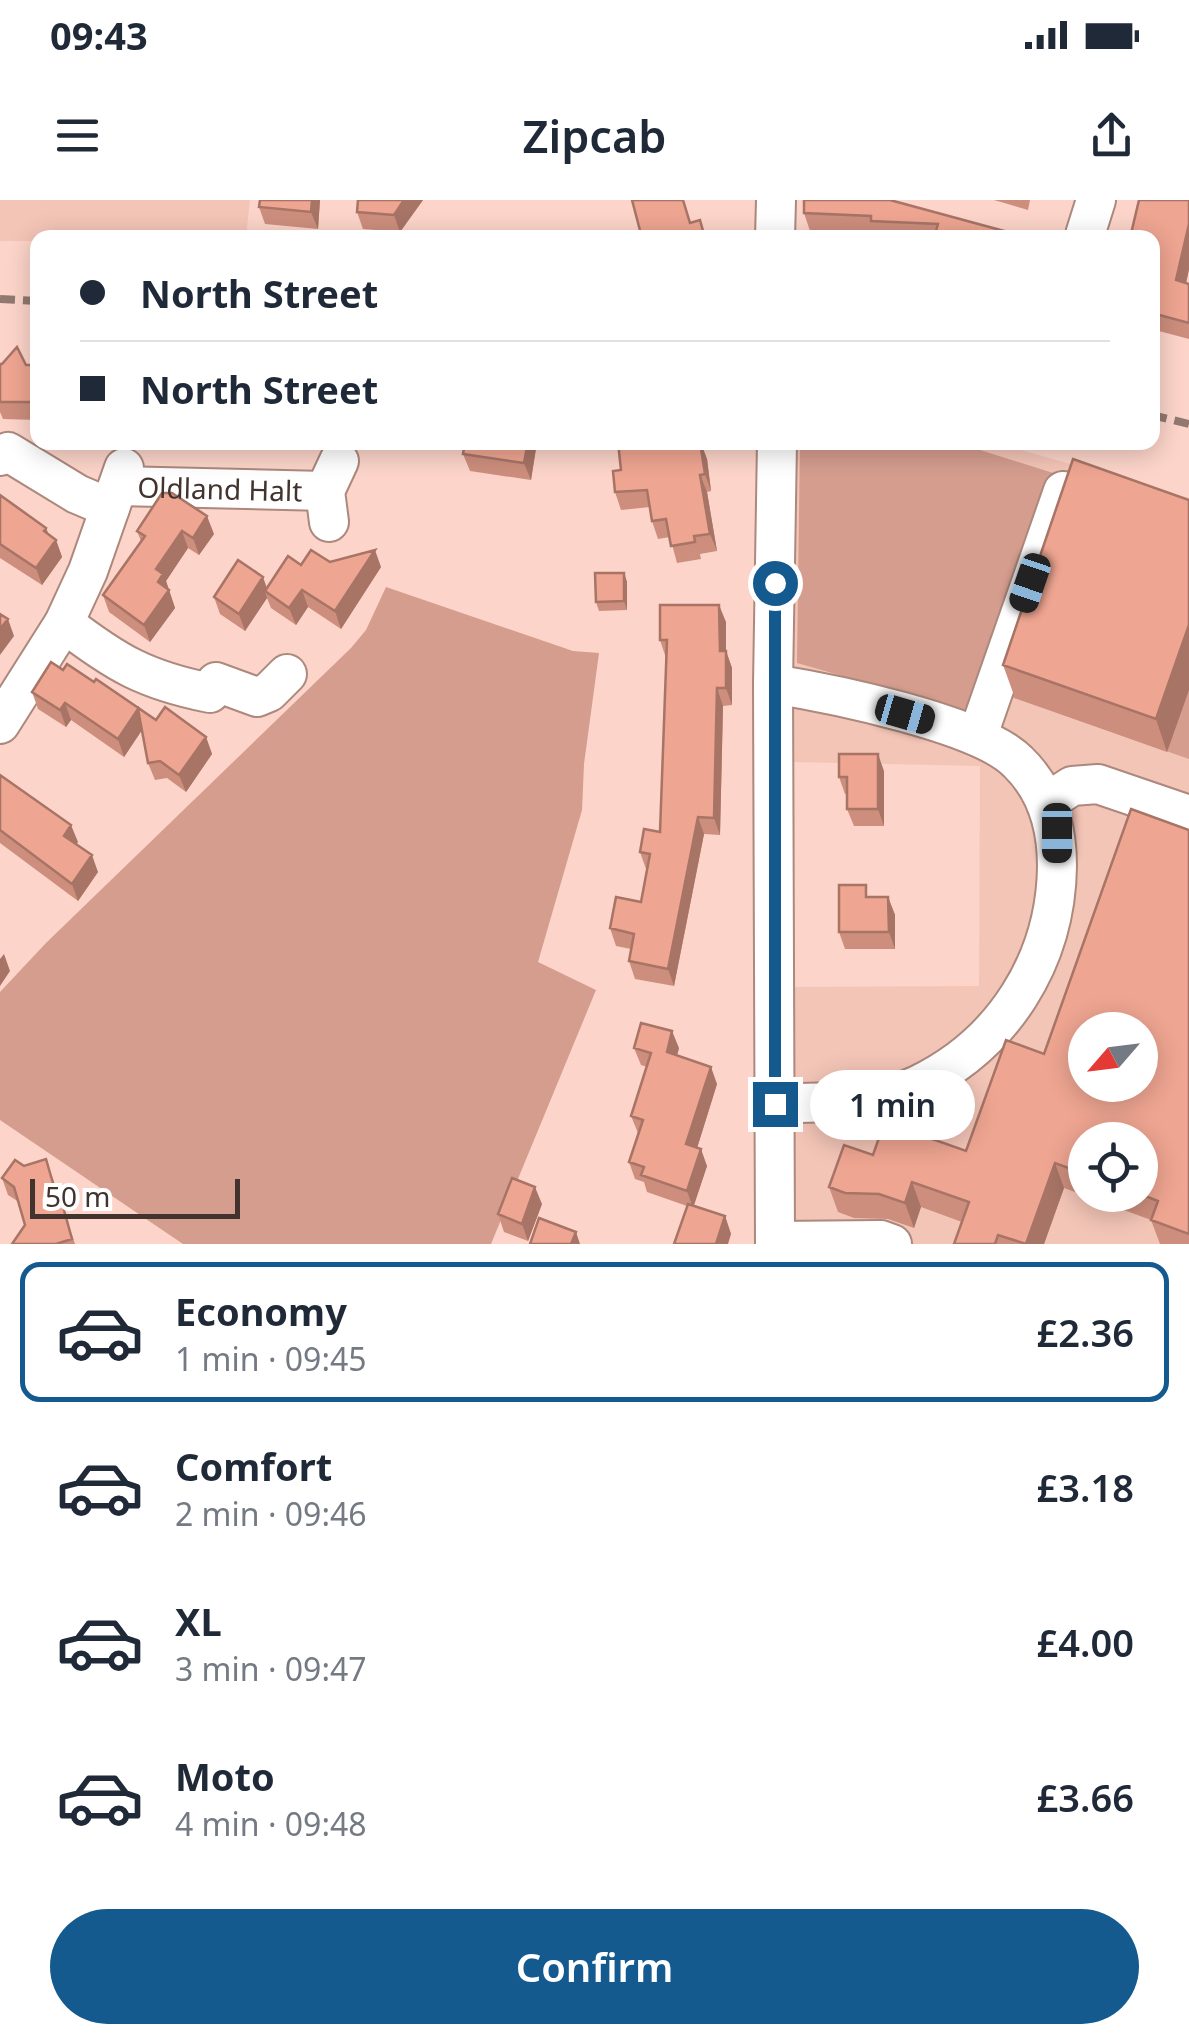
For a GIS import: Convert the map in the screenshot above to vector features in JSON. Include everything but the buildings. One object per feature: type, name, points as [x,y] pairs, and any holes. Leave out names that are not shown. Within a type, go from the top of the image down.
[{"type":"street","points":[[776,200],[776,230]]},
{"type":"street","points":[[776,450],[775,1242],[882,1240],[892,1244]]},
{"type":"street","points":[[0,456],[8,452],[77,494],[117,487],[88,571],[64,623],[0,724]]},
{"type":"street","name":"Oldland Halt","points":[[117,487],[331,491]]},
{"type":"street","points":[[978,735],[1062,491]]},
{"type":"street","points":[[64,623],[133,671],[170,685],[256,697],[268,692],[287,674]]},
{"type":"street","points":[[773,684],[832,693],[978,735],[1019,762],[1046,803],[1057,833],[1056,892],[1040,960],[1004,1018],[959,1062],[914,1087],[872,1100],[775,1104]]},
{"type":"street","points":[[1046,803],[1072,786],[1098,784],[1189,815]]},
{"type":"shaded area","points":[[0,200],[250,200],[247,230],[30,230],[30,241],[0,241]]},
{"type":"shaded area","points":[[796,450],[1021,450],[1189,498],[1189,1244],[795,1244],[795,987],[979,986],[980,766],[792,762]]},
{"type":"shaded area","points":[[800,450],[980,450],[1189,516],[1189,759],[1008,696],[1000,721],[797,663]]},
{"type":"shaded area","points":[[386,587],[573,651],[599,653],[582,810],[538,962],[596,990],[491,1244],[183,1244],[0,1120],[0,992],[351,648],[366,630]]},
{"type":"railway","points":[[0,299],[30,301]]},
{"type":"railway","points":[[1160,417],[1189,424]]},
{"type":"route","points":[[775,583],[775,1104]]}]
